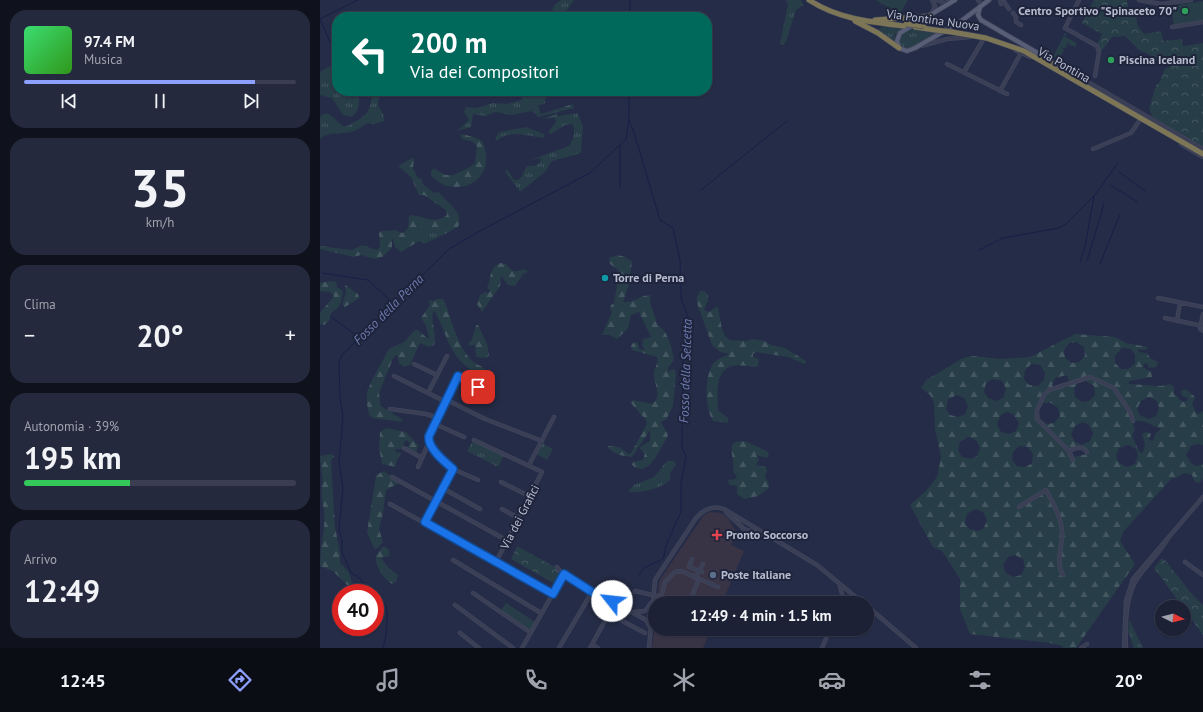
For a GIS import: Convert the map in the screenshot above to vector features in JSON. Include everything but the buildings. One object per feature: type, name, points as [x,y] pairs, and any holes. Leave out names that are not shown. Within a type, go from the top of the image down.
[{"type":"highway","name":"Via Pontina Nuova","points":[[809,0],[821,7],[845,17],[924,26],[999,39],[1025,49],[1054,66]]},
{"type":"highway","name":"Via Pontina Nuova","points":[[813,0],[846,15],[915,28],[954,31]]},
{"type":"highway","points":[[874,20],[930,16]]},
{"type":"highway","points":[[845,17],[870,28],[900,49]]},
{"type":"highway","points":[[1041,54],[1054,66]]},
{"type":"highway","name":"Via Pontina","points":[[1054,66],[1203,153]]},
{"type":"main road","points":[[900,49],[897,41],[899,34],[955,0]]},
{"type":"main road","points":[[915,48],[989,0]]},
{"type":"main road","name":"Via Pontina","points":[[981,6],[978,15],[982,22],[1041,54]]},
{"type":"main road","name":"Via Pontina","points":[[900,49],[908,50],[915,48]]},
{"type":"street","points":[[930,16],[935,7],[932,0]]},
{"type":"street","points":[[936,0],[946,3],[955,0]]},
{"type":"street","points":[[978,0],[981,6]]},
{"type":"street","points":[[1000,0],[1001,4],[1004,2],[1010,8]]},
{"type":"street","points":[[1079,0],[1065,28],[1097,46],[1099,52],[1095,76]]},
{"type":"street","points":[[1139,0],[1158,4],[1191,0]]},
{"type":"street","points":[[1013,13],[1016,17],[1016,22],[1022,25]]},
{"type":"street","points":[[1172,27],[1203,22]]},
{"type":"street","points":[[941,30],[940,38],[944,39]]},
{"type":"street","name":"Via Pontina","points":[[915,48],[944,39],[964,37],[983,40],[1021,53],[1140,120],[1203,153]]},
{"type":"street","points":[[964,72],[983,40]]},
{"type":"street","points":[[1000,91],[1021,53]]},
{"type":"street","name":"Via Pontina","points":[[1041,54],[1203,153]]},
{"type":"street","points":[[947,64],[1007,94]]},
{"type":"street","points":[[1093,149],[1131,133],[1140,120]]},
{"type":"street","points":[[1158,298],[1203,307]]},
{"type":"street","points":[[1177,321],[1180,303]]},
{"type":"street","points":[[1203,314],[1202,326],[1200,329],[1203,331]]},
{"type":"street","points":[[1165,318],[1202,326]]},
{"type":"street","points":[[428,393],[446,356]]},
{"type":"street","points":[[414,364],[437,375]]},
{"type":"street","points":[[394,376],[490,421],[542,442]]},
{"type":"street","points":[[418,467],[429,442],[429,436],[458,376],[478,387]]},
{"type":"street","points":[[1073,460],[1069,451],[1037,419],[1037,410],[1044,395],[1053,388],[1086,377],[1096,378],[1117,391],[1133,421]]},
{"type":"street","points":[[390,409],[426,414],[438,418]]},
{"type":"street","points":[[474,440],[528,465],[542,442],[554,417]]},
{"type":"street","points":[[435,424],[464,437]]},
{"type":"street","points":[[429,442],[441,458],[453,469],[478,480]]},
{"type":"street","points":[[404,448],[422,458]]},
{"type":"street","points":[[1069,451],[1084,448],[1087,452]]},
{"type":"street","name":"Via dei Grafici","points":[[496,562],[520,519],[542,472],[528,465]]},
{"type":"street","points":[[425,522],[444,489],[453,469]]},
{"type":"street","points":[[392,476],[508,541]]},
{"type":"street","points":[[501,482],[531,497]]},
{"type":"street","points":[[444,489],[480,509]]},
{"type":"street","points":[[1019,507],[1046,490],[1054,504],[1061,524],[1062,539],[1060,566],[1063,575]]},
{"type":"street","points":[[1125,648],[1126,602],[1131,584],[1139,571],[1203,497]]},
{"type":"street","points":[[1199,501],[1203,504]]},
{"type":"street","points":[[390,504],[553,594]]},
{"type":"street","points":[[653,596],[656,578],[698,515],[710,508],[724,509],[745,521],[817,565],[855,596]]},
{"type":"street","points":[[502,509],[520,519]]},
{"type":"street","points":[[724,509],[739,525],[750,532],[773,539]]},
{"type":"street","points":[[739,525],[739,522],[745,521]]},
{"type":"street","points":[[750,532],[753,529],[752,526]]},
{"type":"street","points":[[692,559],[689,567],[700,571]]},
{"type":"street","points":[[453,560],[541,613]]},
{"type":"street","points":[[1185,562],[1203,575]]},
{"type":"street","points":[[691,596],[703,564]]},
{"type":"street","points":[[557,567],[564,574],[592,592],[595,592],[648,622]]},
{"type":"street","points":[[661,596],[664,582],[673,573],[679,571],[718,587]]},
{"type":"street","points":[[522,648],[564,574]]},
{"type":"street","points":[[839,583],[842,596]]},
{"type":"street","points":[[634,593],[635,591],[657,596]]},
{"type":"street","points":[[559,648],[592,592]]},
{"type":"street","points":[[473,593],[531,633]]},
{"type":"street","points":[[455,605],[513,648]]},
{"type":"street","points":[[643,619],[644,611],[648,606]]},
{"type":"street","points":[[598,648],[591,646],[612,608]]},
{"type":"street","points":[[630,611],[644,611],[648,613]]},
{"type":"street","points":[[874,612],[916,648]]},
{"type":"street","points":[[609,614],[645,634]]},
{"type":"street","points":[[643,619],[648,617]]},
{"type":"street","points":[[460,633],[479,648]]},
{"type":"street","points":[[649,648],[650,636]]},
{"type":"street","points":[[822,648],[827,636]]},
{"type":"street","points":[[908,648],[910,643]]},
{"type":"street","points":[[1081,648],[1087,644]]},
{"type":"shaded area","points":[[710,512],[721,513],[728,518],[736,532],[731,545],[744,551],[725,596],[658,596],[659,581],[704,515]]},
{"type":"shaded area","points":[[653,636],[708,636],[703,648],[652,648]]},
{"type":"green space","points":[[561,0],[574,0],[566,12],[551,12],[555,4]]},
{"type":"green space","points":[[786,0],[801,0],[803,5],[796,10],[786,42],[783,45],[780,43],[788,5]]},
{"type":"green space","points":[[875,0],[908,0],[900,14]]},
{"type":"green space","points":[[1094,0],[1127,0],[1128,12],[1132,15],[1135,14],[1138,26],[1144,34],[1161,31],[1163,41],[1182,39],[1183,46],[1203,43],[1203,147],[1153,118],[1149,109],[1156,85],[1159,83],[1165,69],[1170,67],[1169,64],[1139,50],[1125,36],[1112,37],[1100,53],[1100,48],[1097,45],[1102,34],[1082,23]]},
{"type":"green space","name":"Centro Sportivo \"Spinaceto 70\"","points":[[1203,1],[1203,20],[1174,25],[1172,15],[1167,15],[1166,7]]},
{"type":"green space","points":[[886,26],[903,28],[895,35],[894,43],[879,31],[879,28]]},
{"type":"green space","points":[[912,29],[937,33],[909,49],[900,47],[898,40],[901,35]]},
{"type":"green space","points":[[1065,33],[1067,33],[1065,37],[1077,43],[1075,47],[1068,44],[1069,41],[1065,49],[1060,46],[1064,50],[1060,58],[1053,57]]},
{"type":"green space","points":[[332,65],[332,96],[352,96],[351,99],[355,96],[359,97],[356,113],[351,117],[343,115],[332,98],[320,95],[320,72]]},
{"type":"green space","points":[[372,96],[380,96],[378,105],[383,113],[384,121],[374,124],[368,123],[354,131],[331,134],[323,136],[320,139],[320,117],[323,114],[329,114],[343,126],[347,126],[360,119],[367,112]]},
{"type":"green space","points":[[523,96],[538,96],[532,111],[512,115],[496,112],[485,116],[473,114],[471,127],[457,131],[469,120],[464,112],[466,107],[476,108],[493,103],[507,104],[521,100]]},
{"type":"green space","points":[[538,96],[550,96],[545,99],[545,103],[538,106],[541,114],[573,104],[574,108],[538,117],[532,111]]},
{"type":"green space","points":[[577,113],[583,126],[581,153],[552,161],[545,172],[520,192],[505,171],[507,169],[514,180],[520,179],[527,166],[537,165],[541,160],[540,158],[527,161],[569,146],[573,138],[573,124],[565,125],[551,134],[548,132],[556,122],[555,118],[541,119],[557,114],[558,116]]},
{"type":"green space","points":[[526,127],[544,134],[544,138],[513,134],[502,137],[497,141],[495,138],[500,132]]},
{"type":"green space","points":[[460,134],[471,136],[482,141],[486,160],[485,169],[475,182],[458,187],[447,186],[431,176],[431,171],[434,168],[445,175],[453,175],[475,163],[477,146],[473,142],[462,139]]},
{"type":"green space","points":[[412,158],[414,159],[413,168],[418,178],[422,179],[423,184],[434,193],[439,192],[457,212],[459,216],[458,227],[439,237],[436,232],[419,225],[423,230],[419,241],[401,252],[395,247],[392,237],[392,248],[382,257],[375,259],[361,255],[353,257],[320,249],[320,246],[352,250],[362,245],[377,250],[380,246],[379,233],[381,231],[395,230],[402,233],[405,232],[409,216],[411,215],[434,220],[443,218],[447,215],[446,210],[424,195],[419,195],[411,177],[398,166]]},
{"type":"green space","points":[[419,225],[436,232],[439,237],[424,244],[419,241]]},
{"type":"green space","points":[[618,255],[632,261],[629,284],[623,302],[651,295],[650,302],[658,326],[667,335],[674,360],[668,368],[668,372],[673,369],[675,370],[676,374],[673,406],[666,420],[661,422],[668,435],[667,438],[653,461],[649,466],[644,468],[638,468],[632,465],[633,462],[643,460],[645,453],[640,449],[640,447],[650,441],[650,430],[632,457],[618,454],[609,449],[607,446],[619,447],[629,454],[631,453],[647,424],[646,420],[630,402],[633,400],[652,404],[657,398],[654,373],[657,357],[632,350],[631,347],[635,342],[638,343],[639,349],[645,350],[642,345],[643,339],[651,337],[639,312],[631,315],[628,328],[617,339],[609,335],[602,335],[612,312],[610,309],[611,305],[614,303],[619,273],[617,269],[610,264],[609,258]]},
{"type":"green space","points":[[500,263],[506,264],[514,271],[525,269],[528,272],[523,274],[515,286],[508,285],[501,276],[500,286],[482,312],[477,304],[480,295],[485,292],[489,293],[490,290],[487,288],[492,271],[496,265]]},
{"type":"green space","points":[[330,281],[336,282],[337,287],[343,291],[341,303],[337,309],[331,313],[329,321],[324,325],[320,324],[320,313],[334,296],[330,292],[320,291],[320,283]]},
{"type":"green space","points":[[345,285],[358,294],[359,298],[345,307],[342,305],[346,292]]},
{"type":"green space","points":[[700,291],[704,291],[708,295],[708,300],[704,310],[709,312],[716,307],[718,308],[722,329],[725,336],[730,340],[746,341],[752,339],[765,341],[771,345],[785,348],[806,361],[805,364],[788,357],[756,352],[753,354],[753,357],[759,359],[758,366],[735,365],[727,368],[723,372],[718,384],[718,410],[728,418],[728,423],[713,421],[708,409],[707,384],[710,369],[716,360],[729,354],[720,352],[712,345],[697,303],[697,297]]},
{"type":"green space","points":[[443,299],[462,347],[473,362],[484,368],[487,373],[487,377],[475,372],[458,358],[448,341],[434,310],[432,319],[435,336],[434,345],[429,347],[420,343],[410,365],[404,367],[399,363],[397,355],[394,356],[379,393],[381,406],[403,420],[401,422],[372,418],[369,414],[367,404],[367,392],[373,378],[389,349],[404,342],[415,330],[418,330],[429,338],[426,326],[421,318],[430,305],[428,302],[430,300],[433,301]]},
{"type":"green space","points":[[476,325],[478,325],[487,344],[489,355],[486,358],[476,357],[475,345],[470,346],[468,344],[472,339]]},
{"type":"green space","points":[[1075,334],[1115,337],[1126,343],[1148,347],[1146,350],[1137,349],[1139,352],[1147,353],[1150,358],[1158,362],[1156,367],[1149,368],[1147,363],[1144,364],[1143,367],[1151,372],[1152,377],[1129,381],[1129,384],[1161,386],[1170,384],[1174,387],[1174,393],[1182,402],[1187,401],[1188,398],[1182,396],[1181,391],[1186,389],[1195,397],[1192,404],[1197,414],[1203,411],[1203,445],[1198,444],[1191,446],[1186,455],[1192,464],[1197,466],[1203,464],[1203,479],[1199,483],[1195,482],[1192,475],[1184,473],[1176,478],[1172,478],[1123,532],[1120,541],[1135,564],[1076,648],[1063,648],[1062,646],[1050,643],[970,634],[960,609],[960,579],[942,551],[933,547],[910,505],[926,491],[937,477],[941,457],[935,429],[934,403],[930,395],[921,388],[926,380],[963,358],[973,356],[1001,359],[1030,357]],"holes":[[[1076,342],[1084,347],[1085,356],[1079,362],[1072,363],[1065,358],[1064,350],[1069,343]],[[1122,348],[1131,349],[1135,355],[1135,364],[1128,369],[1121,369],[1115,363],[1115,356]],[[1031,364],[1040,365],[1045,373],[1044,380],[1038,386],[1029,385],[1024,379],[1025,370]],[[1067,375],[1069,382],[1066,388],[1052,386],[1055,378]],[[993,379],[1002,381],[1006,389],[1003,398],[996,401],[988,398],[984,392],[986,383]],[[1086,381],[1094,386],[1095,395],[1089,401],[1082,402],[1075,397],[1074,388],[1079,382]],[[956,395],[964,398],[968,406],[965,414],[958,417],[950,415],[946,409],[948,400]],[[1149,397],[1157,401],[1159,408],[1156,416],[1148,419],[1140,415],[1137,409],[1141,401]],[[1044,403],[1051,403],[1058,408],[1060,416],[1054,423],[1047,424],[1040,419],[1038,410]],[[1006,412],[1013,414],[1019,423],[1016,431],[1009,434],[1001,432],[997,424],[1000,416]],[[1132,420],[1145,422],[1161,429],[1155,434],[1153,441],[1149,440],[1151,434],[1146,432],[1142,434],[1145,445],[1143,452],[1140,453],[1132,436],[1135,430]],[[1083,422],[1089,425],[1093,433],[1090,441],[1082,445],[1075,442],[1071,434],[1075,426]],[[968,437],[976,440],[980,448],[977,456],[971,459],[962,457],[958,450],[960,442]],[[1128,445],[1136,449],[1138,455],[1135,464],[1127,467],[1119,463],[1116,456],[1119,448]],[[1019,446],[1028,447],[1033,454],[1032,463],[1026,467],[1017,466],[1012,460],[1013,452]],[[1077,446],[1090,450],[1087,454],[1074,457],[1067,452],[1068,449]],[[975,509],[983,512],[987,520],[984,528],[978,531],[969,529],[965,523],[967,514]],[[1015,555],[1023,559],[1025,567],[1021,575],[1014,577],[1006,573],[1003,565],[1008,557]]]},
{"type":"green space","points":[[386,428],[406,432],[418,445],[416,454],[409,448],[404,447],[408,447],[410,443],[406,440],[401,449],[395,449],[396,452],[401,453],[396,462],[396,467],[382,464],[379,448],[380,432]]},
{"type":"green space","points":[[473,441],[504,455],[498,467],[467,451]]},
{"type":"green space","points":[[745,441],[767,451],[769,454],[767,458],[756,455],[759,459],[756,465],[766,467],[767,471],[765,476],[769,484],[769,488],[758,496],[744,499],[737,494],[737,486],[729,485],[728,480],[736,479],[737,477],[733,471],[732,445],[735,442]]},
{"type":"green space","points":[[542,443],[553,449],[547,460],[535,453]]},
{"type":"green space","points":[[331,454],[334,456],[331,461],[335,527],[340,553],[340,563],[349,572],[352,584],[346,584],[333,571],[320,566],[324,531],[324,510],[320,456]]},
{"type":"green space","points":[[667,461],[674,461],[676,465],[670,473],[670,480],[661,486],[645,491],[628,491],[634,485],[654,477]]},
{"type":"green space","points":[[384,471],[399,483],[386,490],[379,529],[383,542],[378,548],[374,549],[367,532],[376,476]]},
{"type":"green space","points":[[517,546],[555,567],[561,576],[557,585],[511,559]]},
{"type":"green space","points":[[382,547],[386,547],[389,550],[390,556],[381,558],[388,567],[398,575],[396,582],[392,584],[384,576],[376,562],[377,554]]},
{"type":"green space","points":[[1162,558],[1165,560],[1191,593],[1203,605],[1203,635],[1191,619],[1191,600],[1177,600],[1154,568]]},
{"type":"green space","points":[[506,603],[535,622],[531,631],[501,610]]},
{"type":"green space","points":[[1129,619],[1143,648],[1134,648],[1128,631]]},
{"type":"waterway","points":[[334,12],[358,0]]},
{"type":"waterway","name":"Fosso della Perna","points":[[630,0],[630,12]]},
{"type":"waterway","points":[[320,19],[332,13]]},
{"type":"waterway","points":[[320,19],[330,42]]},
{"type":"waterway","name":"Fosso della Perna","points":[[629,96],[629,117]]},
{"type":"waterway","name":"Fosso della Perna","points":[[364,584],[361,579],[351,573],[342,552],[342,541],[339,529],[343,488],[339,462],[343,417],[340,398],[339,364],[341,356],[449,249],[478,232],[590,173],[626,139],[629,118]]},
{"type":"waterway","name":"Fosso della Perna","points":[[629,120],[635,135]]},
{"type":"waterway","points":[[701,190],[787,121]]},
{"type":"waterway","name":"Fosso della Selcetta","points":[[635,136],[660,220],[673,228],[680,260],[681,299],[689,319],[688,341],[683,361],[682,447],[686,456],[681,484],[681,512],[667,543],[663,559],[644,568],[638,576]]},
{"type":"waterway","points":[[620,145],[620,187]]},
{"type":"waterway","points":[[1080,262],[1085,247],[1094,196],[1118,163]]},
{"type":"waterway","points":[[1119,172],[1145,191]]},
{"type":"waterway","points":[[1110,185],[1138,202]]},
{"type":"waterway","points":[[979,250],[1003,238],[1059,228],[1067,223],[1094,196]]},
{"type":"waterway","points":[[1087,261],[1104,204]]},
{"type":"waterway","points":[[1100,264],[1120,214]]},
{"type":"waterway","points":[[322,273],[368,280],[392,302]]},
{"type":"waterway","points":[[331,317],[357,336]]},
{"type":"waterway","name":"Fosso della Perna","points":[[383,648],[387,618],[384,603]]},
{"type":"place","name":"Centro Sportivo \"Spinaceto 70\"","points":[[1185,11]]},
{"type":"place","name":"Piscina Iceland","points":[[1111,60]]},
{"type":"place","name":"Torre di Perna","points":[[605,278]]},
{"type":"place","name":"Pronto Soccorso","points":[[717,535]]},
{"type":"place","name":"Poste Italiane","points":[[713,575]]},
{"type":"route","points":[[478,387],[458,376],[429,436],[429,442],[439,456],[453,469],[425,522],[553,594],[564,574],[592,592],[595,592],[612,601]]}]
